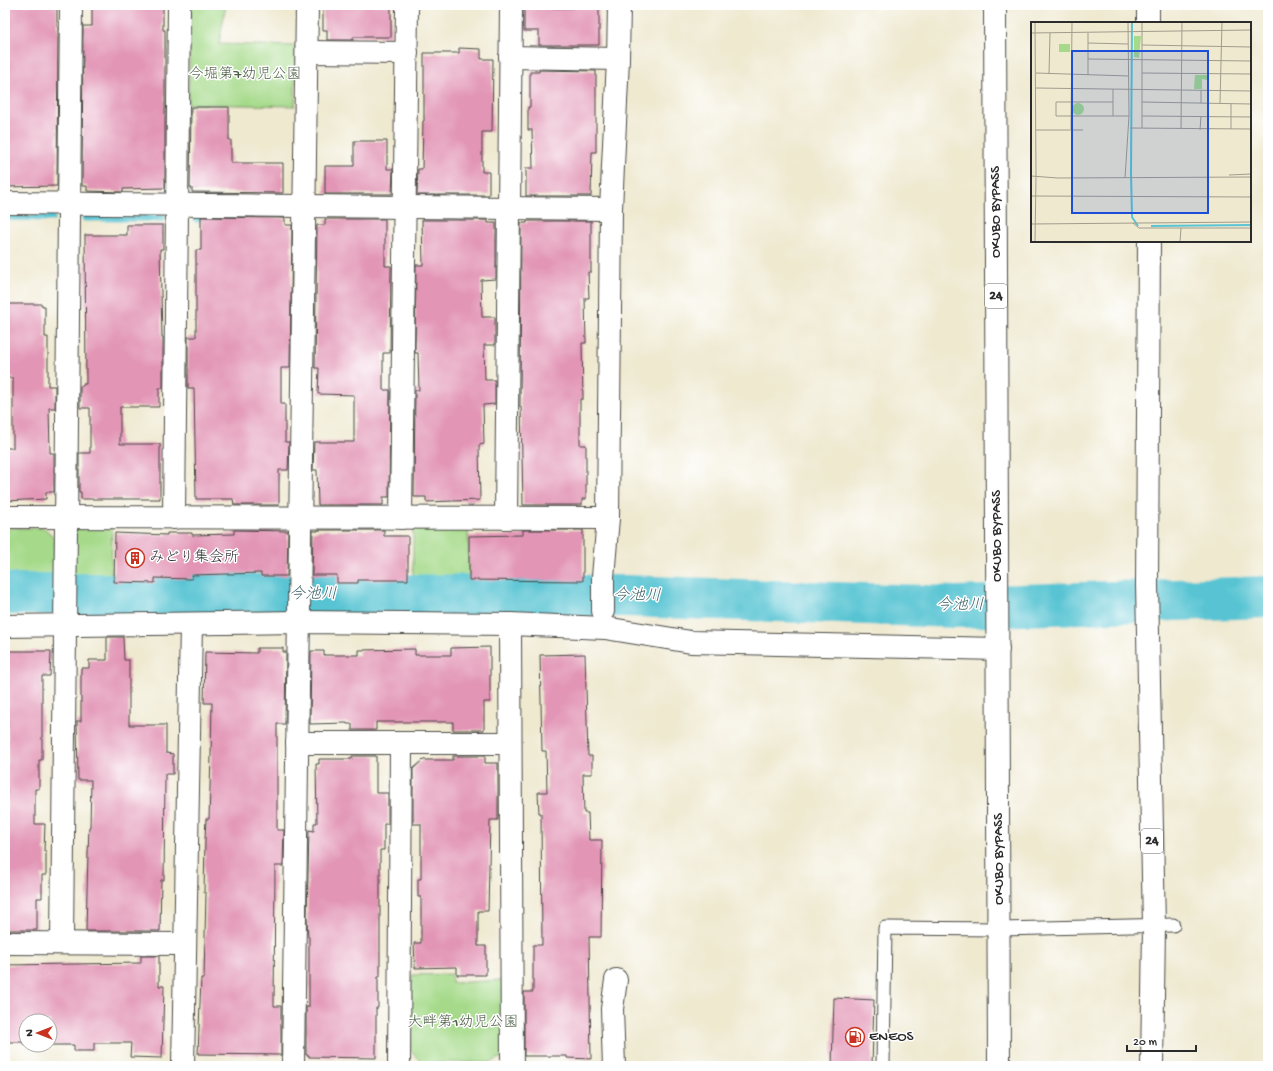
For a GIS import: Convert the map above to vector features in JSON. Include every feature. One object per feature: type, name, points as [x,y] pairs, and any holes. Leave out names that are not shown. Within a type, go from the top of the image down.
[{"type":"main road","points":[[62,943],[71,5]]},
{"type":"main road","points":[[174,518],[179,5]]},
{"type":"main road","points":[[293,1066],[307,5]]},
{"type":"main road","points":[[401,518],[407,5]]},
{"type":"main road","points":[[506,518],[511,5]]},
{"type":"main road","points":[[603,611],[603,577],[608,518],[611,209],[619,5]]},
{"type":"main road","name":"OKUBO BYPASS","points":[[995,5],[999,1066]]},
{"type":"main road","points":[[1148,5],[1148,22]]},
{"type":"main road","points":[[307,52],[407,53]]},
{"type":"main road","points":[[510,57],[618,59]]},
{"type":"main road","points":[[5,203],[611,209]]},
{"type":"main road","name":"24","points":[[1150,242],[1147,585],[1164,925],[1152,1066]]},
{"type":"main road","points":[[5,517],[608,518]]},
{"type":"main road","points":[[5,626],[65,619],[192,624],[299,615],[605,628],[691,642],[998,649]]},
{"type":"main road","points":[[183,1066],[192,624]]},
{"type":"main road","points":[[510,624],[512,1066]]},
{"type":"main road","points":[[399,1066],[401,743]]},
{"type":"main road","points":[[297,744],[510,743]]},
{"type":"main road","points":[[5,943],[185,944]]},
{"type":"main road","points":[[614,1066],[612,1009],[616,980]]},
{"type":"lane","points":[[883,1066],[886,928],[999,929],[1164,925]]},
{"type":"green space","name":"今堀第7幼児公園","points":[[191,5],[226,5],[219,44],[296,46],[295,106],[188,104]]},
{"type":"green space","points":[[413,521],[468,522],[469,583],[413,583]]},
{"type":"green space","points":[[112,523],[111,586],[72,584],[72,533],[84,524]]},
{"type":"green space","points":[[5,528],[44,528],[55,538],[54,581],[44,584],[5,584]]},
{"type":"green space","name":"大畔第1幼児公園","points":[[451,974],[452,983],[503,980],[504,1056],[492,1062],[422,1063],[410,1050],[412,975]]},
{"type":"building","points":[[5,5],[57,5],[57,186],[5,187]]},
{"type":"building","points":[[92,5],[163,5],[163,30],[165,30],[165,188],[123,189],[123,192],[87,191],[87,186],[82,186],[83,26],[92,26]]},
{"type":"building","points":[[323,5],[391,5],[391,37],[353,37],[353,40],[327,40],[327,30],[323,30]]},
{"type":"building","points":[[573,6],[599,6],[599,45],[539,45],[539,31],[524,31],[524,8],[573,8]]},
{"type":"building","points":[[459,48],[481,49],[481,59],[493,59],[492,132],[482,132],[482,172],[489,172],[489,195],[417,195],[418,169],[422,169],[424,53],[459,53]]},
{"type":"building","points":[[539,70],[596,71],[596,152],[592,152],[591,196],[526,196],[526,168],[533,168],[532,130],[528,130],[528,107],[530,107],[530,72],[539,72]]},
{"type":"building","points":[[191,107],[229,107],[231,163],[283,163],[283,193],[192,192],[192,188],[190,188]]},
{"type":"building","points":[[354,141],[387,141],[387,169],[393,169],[392,194],[325,194],[325,166],[354,166]]},
{"type":"building","points":[[201,217],[283,218],[285,219],[285,225],[292,225],[290,368],[281,368],[281,404],[285,404],[285,442],[289,442],[288,470],[279,470],[279,505],[234,505],[233,499],[196,499],[194,388],[188,388],[188,337],[196,337],[196,250],[201,250]]},
{"type":"building","points":[[325,219],[385,219],[385,266],[391,266],[390,353],[383,353],[383,390],[390,390],[389,497],[383,497],[383,505],[318,505],[317,470],[313,470],[314,442],[354,442],[354,395],[318,394],[319,368],[315,368],[317,225],[325,225]]},
{"type":"building","points":[[422,220],[488,220],[488,223],[496,223],[496,279],[481,280],[482,317],[495,317],[495,345],[484,345],[485,380],[495,380],[495,404],[483,405],[484,444],[479,445],[480,500],[426,502],[426,497],[414,497],[415,390],[419,390],[418,353],[415,353],[416,265],[423,265]]},
{"type":"building","points":[[527,221],[591,221],[591,272],[588,272],[589,298],[585,298],[586,343],[582,343],[583,399],[580,399],[580,445],[586,445],[586,499],[582,499],[582,505],[523,505],[520,407],[521,223],[527,223]]},
{"type":"building","points":[[127,225],[163,225],[163,249],[160,249],[163,388],[159,388],[159,407],[120,407],[120,444],[160,444],[160,499],[81,499],[81,492],[79,492],[79,453],[90,453],[90,408],[80,408],[80,386],[86,384],[85,235],[127,235]]},
{"type":"building","points":[[5,304],[42,304],[42,306],[45,306],[45,337],[48,337],[48,386],[55,386],[55,408],[49,408],[50,453],[54,453],[54,492],[46,492],[46,499],[5,501],[5,448],[13,448],[13,378],[5,378]]},
{"type":"building","points":[[234,530],[288,531],[287,576],[261,576],[261,573],[192,575],[192,579],[155,578],[155,583],[114,582],[115,533],[167,535],[167,533],[192,533],[192,535],[234,534]]},
{"type":"building","points":[[384,530],[384,536],[408,536],[408,580],[358,580],[358,583],[337,583],[337,575],[312,575],[313,531]]},
{"type":"building","points":[[523,530],[583,530],[583,581],[469,580],[469,536],[523,535]]},
{"type":"building","points":[[107,637],[123,637],[124,660],[129,660],[129,725],[166,725],[166,753],[173,754],[173,774],[165,774],[164,880],[161,880],[160,931],[86,931],[91,780],[78,780],[77,721],[81,721],[81,668],[89,668],[89,660],[107,660]]},
{"type":"building","points":[[490,647],[490,702],[484,702],[484,730],[453,730],[453,722],[376,722],[376,730],[352,730],[352,724],[347,723],[310,724],[311,651],[324,651],[324,655],[359,655],[359,650],[415,649],[415,655],[451,655],[451,648]]},
{"type":"building","points":[[257,648],[283,648],[283,652],[286,652],[285,724],[277,724],[277,830],[284,830],[283,866],[275,866],[274,1006],[281,1006],[281,1055],[198,1054],[201,978],[204,978],[206,893],[204,893],[205,839],[206,819],[209,819],[212,703],[204,703],[205,652],[257,653]]},
{"type":"building","points":[[7,651],[51,651],[50,676],[42,676],[42,760],[39,760],[39,789],[35,789],[35,824],[45,824],[44,851],[46,851],[46,875],[42,875],[42,898],[37,898],[37,930],[5,930],[7,789],[5,789],[5,764],[8,764]]},
{"type":"building","points":[[585,654],[588,756],[592,756],[592,774],[583,774],[584,813],[588,813],[589,840],[602,840],[601,937],[589,937],[591,1059],[567,1058],[567,1056],[524,1056],[524,992],[533,992],[533,945],[542,945],[541,813],[539,813],[538,792],[547,792],[546,751],[542,751],[540,655]]},
{"type":"building","points":[[352,756],[376,756],[376,793],[388,793],[388,824],[384,824],[384,850],[380,850],[380,977],[378,977],[378,1008],[376,1008],[376,1058],[309,1057],[309,1055],[306,1055],[306,1007],[309,1007],[309,937],[307,918],[309,830],[314,831],[314,823],[317,823],[316,764],[319,764],[319,759],[352,759]]},
{"type":"building","points":[[453,756],[485,756],[485,763],[498,763],[498,820],[490,820],[488,911],[478,911],[478,946],[486,946],[486,975],[457,975],[457,967],[415,968],[414,943],[421,943],[421,897],[418,897],[418,879],[421,879],[421,824],[413,824],[413,769],[423,760],[453,760]]},
{"type":"building","points":[[141,956],[159,956],[159,986],[164,986],[162,1058],[130,1057],[131,1043],[94,1043],[94,1051],[74,1051],[74,1045],[58,1045],[58,1013],[18,1013],[18,1042],[5,1042],[5,965],[141,963]]},
{"type":"building","points":[[834,998],[874,1000],[872,1066],[832,1066]]},
{"type":"waterway","points":[[5,217],[52,218]]},
{"type":"waterway","points":[[85,218],[162,218]]},
{"type":"waterway","points":[[197,219],[209,219]]},
{"type":"waterway","name":"今池川","points":[[5,594],[625,596],[956,607],[1268,597]]},
{"type":"place","name":"みどり集会所","points":[[135,558]]},
{"type":"place","name":"ENEOS","points":[[855,1037]]}]
